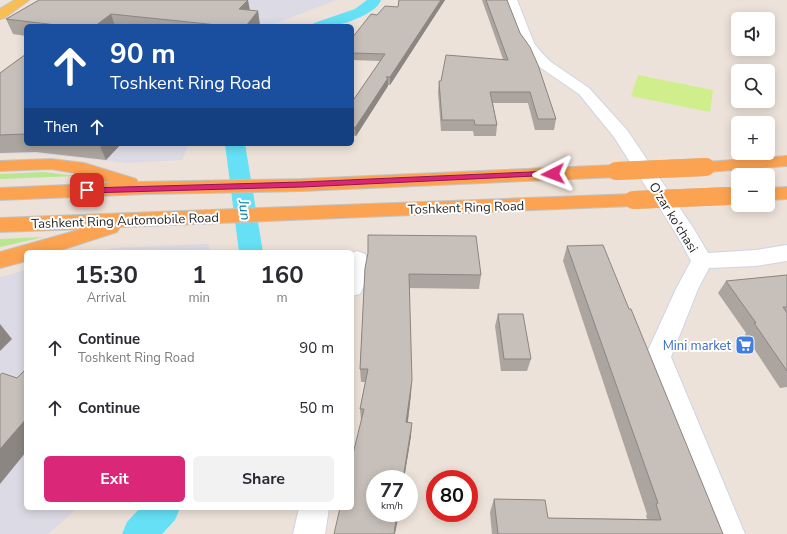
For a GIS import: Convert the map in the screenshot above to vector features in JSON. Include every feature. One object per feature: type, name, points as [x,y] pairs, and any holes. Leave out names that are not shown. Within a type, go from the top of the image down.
[{"type":"highway","points":[[0,194],[146,188],[302,185],[706,167],[787,161]]},
{"type":"highway","points":[[0,166],[51,164],[84,169],[146,188]]},
{"type":"highway","points":[[775,194],[787,193]]},
{"type":"highway","name":"Toshkent Ring Road","points":[[299,214],[731,196]]},
{"type":"highway","name":"Tashkent Ring Automobile Road","points":[[0,225],[299,214]]},
{"type":"highway","points":[[37,250],[133,219]]},
{"type":"highway","points":[[0,260],[24,254]]},
{"type":"main road","points":[[0,4],[7,0]]},
{"type":"main road","points":[[0,15],[23,0]]},
{"type":"street","name":"O'zar ko'chasi","points":[[511,0],[527,43],[535,54],[546,65],[584,91],[622,134],[687,234],[702,261],[687,289],[658,357],[728,534]]},
{"type":"street","points":[[702,261],[756,258],[787,254]]},
{"type":"street","points":[[354,276],[357,259]]},
{"type":"street","points":[[309,534],[314,510]]},
{"type":"shaded area","points":[[51,0],[336,0],[275,24],[87,24]]},
{"type":"shaded area","points":[[0,92],[24,140],[24,146],[188,146],[182,160],[127,163],[34,153],[0,154]]},
{"type":"shaded area","points":[[208,244],[210,250],[107,250],[115,248]]},
{"type":"shaded area","points":[[24,271],[24,510],[76,510],[48,534],[0,534],[0,277]]},
{"type":"green space","points":[[638,75],[713,90],[710,112],[631,96]]},
{"type":"green space","points":[[44,172],[77,176],[0,179],[0,174]]},
{"type":"green space","points":[[44,237],[0,247],[0,239]]},
{"type":"building","points":[[39,0],[248,0],[239,9],[258,11],[248,24],[208,24],[111,14],[98,24],[48,24],[6,19]]},
{"type":"building","points":[[399,0],[441,0],[390,77],[386,77],[388,78],[354,128],[354,99],[385,54],[354,53],[354,35],[371,14],[377,15],[385,6],[398,7]]},
{"type":"building","points":[[486,0],[507,0],[520,33],[530,47],[538,65],[556,119],[538,119],[530,92],[490,92],[497,125],[475,125],[474,120],[442,120],[439,81],[441,81],[446,55],[508,60]]},
{"type":"building","points":[[24,55],[24,134],[0,135],[0,73]]},
{"type":"building","points":[[368,235],[476,236],[481,275],[409,274],[412,380],[406,422],[412,423],[404,470],[366,470],[366,522],[396,522],[394,534],[334,534],[340,510],[354,510],[354,450],[364,409],[360,409],[368,369],[360,369],[365,268],[368,253]]},
{"type":"building","points":[[603,245],[629,309],[631,309],[723,534],[498,534],[494,499],[545,500],[548,518],[661,520],[656,504],[658,503],[567,246]]},
{"type":"building","points":[[787,275],[787,307],[783,307],[787,313],[787,371],[754,323],[756,323],[726,281]]},
{"type":"building","points":[[498,314],[523,314],[531,359],[504,359]]},
{"type":"building","points":[[24,371],[24,421],[0,449],[0,375],[2,373],[17,378]]},
{"type":"waterway","name":"Jun","points":[[325,24],[360,12],[373,3],[374,0]]},
{"type":"waterway","name":"Jun","points":[[235,146],[251,250]]},
{"type":"waterway","name":"Jun","points":[[139,534],[161,510]]},
{"type":"place","name":"Mini market","points":[[745,345]]},
{"type":"route","points":[[87,190],[302,185],[553,174]]}]
